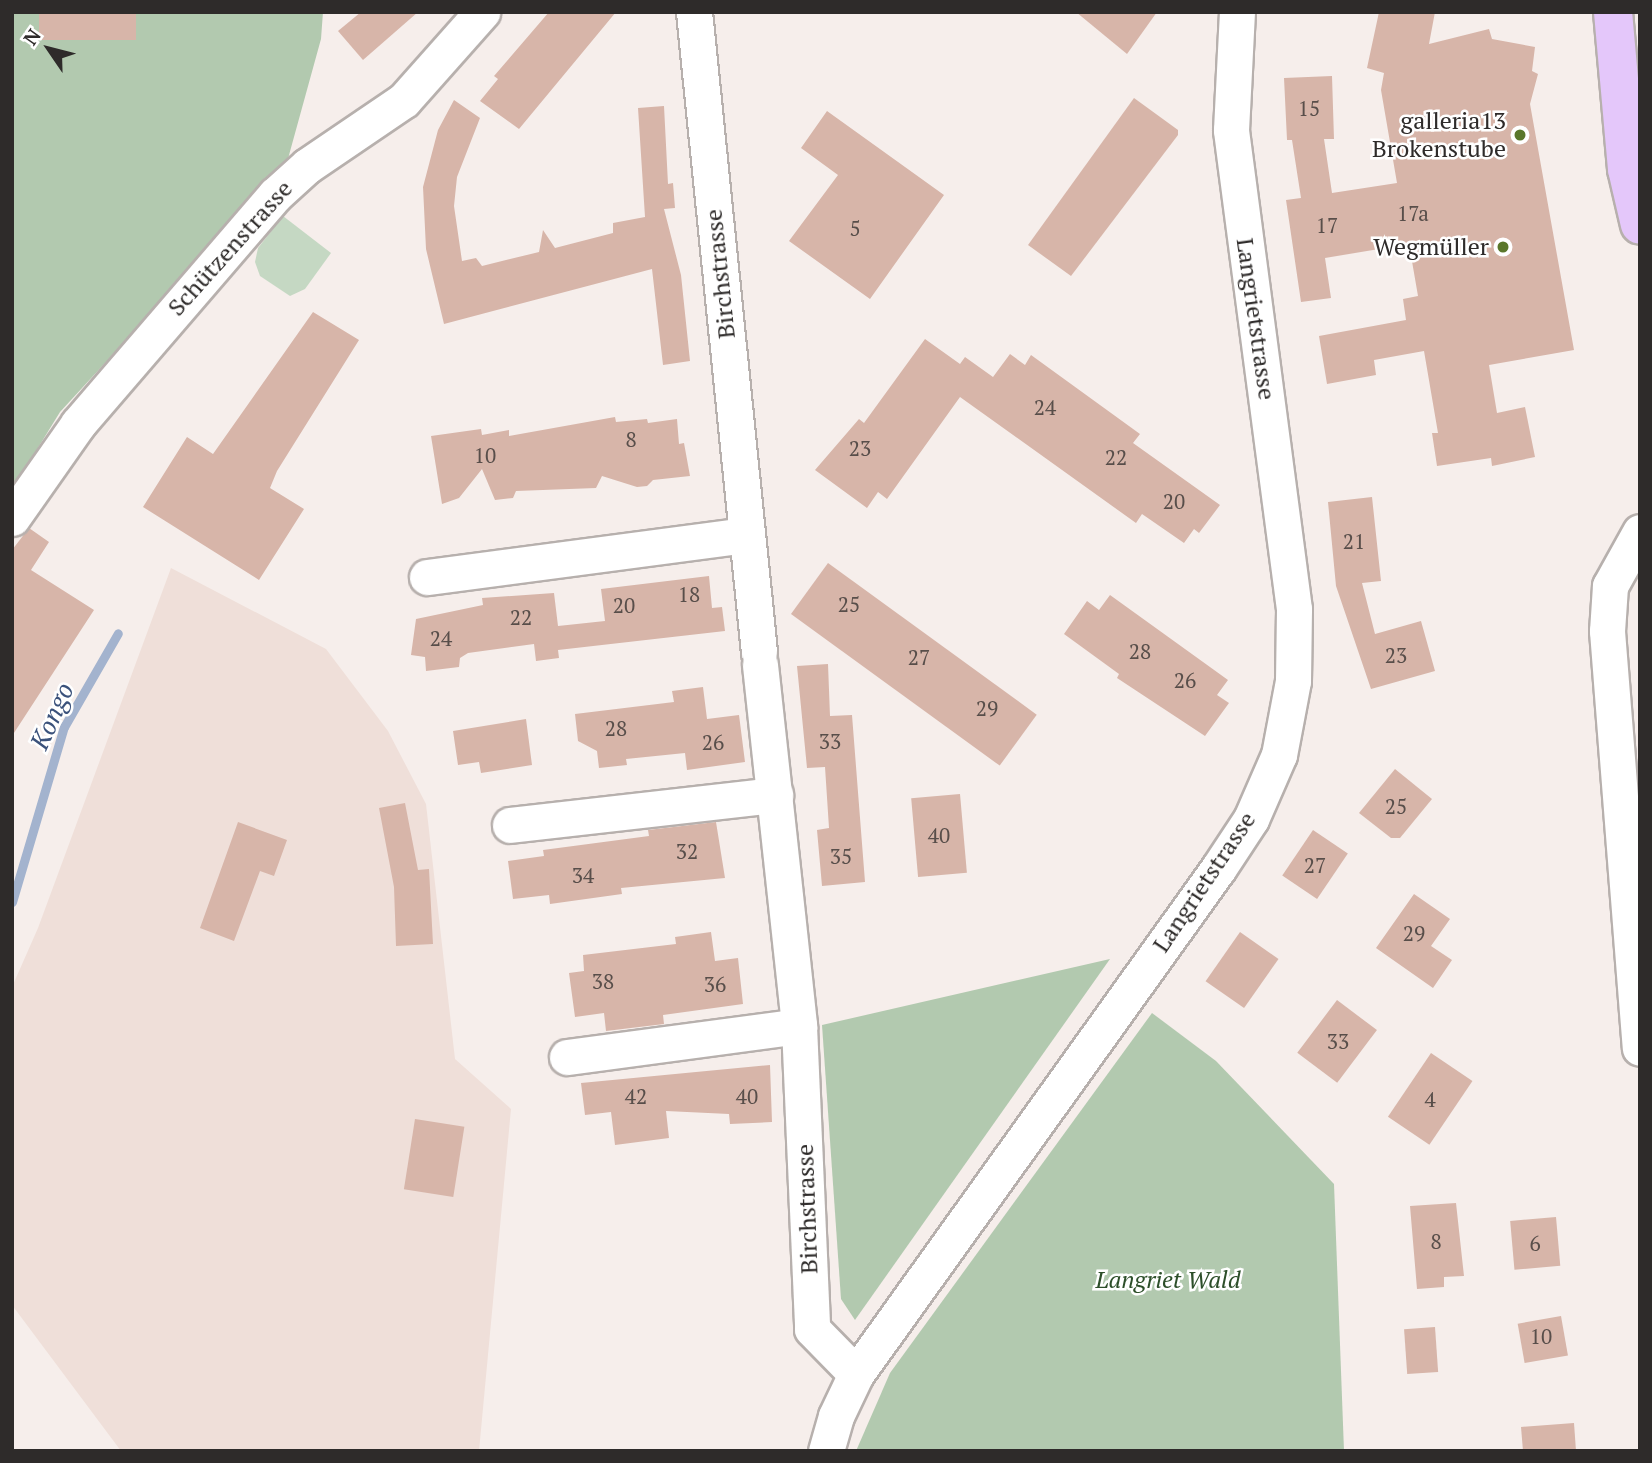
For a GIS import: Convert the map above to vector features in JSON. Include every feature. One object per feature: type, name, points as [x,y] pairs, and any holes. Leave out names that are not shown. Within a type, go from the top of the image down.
[{"type":"main road","points":[[1613,12],[1625,155],[1640,225]]},
{"type":"street","name":"Schützenstrasse","points":[[12,518],[78,424],[275,195],[307,166],[404,100],[482,12]]},
{"type":"street","name":"Birchstrasse","points":[[694,12],[746,535],[799,1026],[812,1329],[856,1374]]},
{"type":"street","name":"Langrietstrasse","points":[[826,1451],[835,1416],[856,1374],[1218,869],[1251,818],[1279,755],[1293,681],[1293,609],[1231,130],[1237,12]]},
{"type":"street","points":[[1640,532],[1610,586],[1607,631],[1640,1048]]},
{"type":"street","points":[[427,577],[746,535]]},
{"type":"street","points":[[510,825],[775,795]]},
{"type":"street","points":[[567,1057],[799,1026]]},
{"type":"shaded area","points":[[171,568],[326,649],[388,731],[426,804],[455,1059],[511,1109],[479,1451],[121,1451],[12,1305],[12,987],[38,928]]},
{"type":"green space","points":[[12,12],[323,12],[321,39],[286,166],[60,412],[12,490]]},
{"type":"green space","points":[[283,216],[331,253],[305,289],[290,296],[260,276],[255,262],[258,248]]},
{"type":"green space","points":[[1110,959],[855,1320],[841,1299],[822,1025]]},
{"type":"green space","name":"Langriet Wald","points":[[1152,1013],[1216,1061],[1334,1184],[1344,1451],[856,1451],[890,1373]]},
{"type":"building","points":[[39,12],[136,12],[136,40],[39,40]]},
{"type":"building","points":[[361,12],[418,12],[363,60],[338,31]]},
{"type":"building","points":[[549,12],[616,12],[519,129],[480,101],[498,79],[494,76]]},
{"type":"building","points":[[1076,12],[1157,12],[1127,54]]},
{"type":"building","points":[[1379,12],[1435,12],[1429,44],[1489,29],[1492,39],[1535,47],[1532,71],[1538,74],[1530,104],[1574,350],[1489,365],[1497,413],[1525,407],[1535,457],[1492,466],[1491,458],[1437,466],[1432,433],[1438,433],[1424,351],[1374,360],[1376,375],[1327,384],[1319,336],[1406,320],[1403,299],[1418,296],[1409,244],[1325,258],[1331,298],[1301,302],[1286,200],[1301,198],[1292,140],[1287,140],[1284,78],[1332,76],[1334,139],[1324,139],[1332,193],[1397,183],[1381,90],[1384,73],[1367,68]]},
{"type":"building","points":[[1134,98],[1178,130],[1178,135],[1071,276],[1028,245]]},
{"type":"building","points":[[454,100],[480,118],[457,177],[454,206],[462,261],[476,258],[482,266],[539,252],[543,230],[555,248],[613,233],[613,223],[645,217],[638,108],[664,106],[668,184],[673,183],[675,208],[664,209],[681,275],[690,361],[663,365],[652,269],[444,324],[426,249],[423,187],[438,130]]},
{"type":"building","points":[[827,111],[944,195],[870,299],[789,241],[838,175],[801,148]]},
{"type":"building","points":[[313,312],[359,340],[277,471],[270,488],[304,509],[259,580],[143,507],[187,437],[213,454]]},
{"type":"building","points":[[925,339],[960,364],[965,357],[993,377],[1010,354],[1025,365],[1031,355],[1140,434],[1133,443],[1220,505],[1199,533],[1194,529],[1184,543],[1142,514],[1136,523],[960,397],[887,499],[878,492],[867,508],[815,470],[859,419],[864,423]]},
{"type":"building","points":[[615,417],[616,422],[647,419],[648,423],[677,419],[679,444],[684,443],[690,476],[653,480],[647,486],[637,487],[602,476],[596,488],[516,491],[513,498],[495,500],[482,469],[459,498],[442,504],[431,436],[481,429],[482,435],[509,430],[509,436]]},
{"type":"building","points":[[1372,497],[1381,581],[1362,583],[1375,634],[1421,621],[1435,671],[1371,689],[1336,586],[1328,502]]},
{"type":"building","points":[[29,528],[49,542],[31,570],[94,610],[12,736],[12,550]]},
{"type":"building","points":[[828,563],[1037,715],[1000,766],[791,614]]},
{"type":"building","points":[[709,576],[712,608],[722,607],[725,631],[558,650],[559,658],[536,661],[534,644],[468,653],[460,658],[459,667],[426,671],[425,657],[411,655],[416,619],[483,605],[482,598],[554,593],[558,626],[605,621],[601,589]]},
{"type":"building","points":[[1110,595],[1228,680],[1217,695],[1229,703],[1205,736],[1117,678],[1119,674],[1064,634],[1087,601],[1099,610]]},
{"type":"building","points":[[828,664],[830,716],[852,715],[865,882],[822,886],[817,830],[829,828],[825,767],[807,768],[797,666]]},
{"type":"building","points":[[703,687],[707,719],[739,715],[745,762],[687,770],[685,753],[626,759],[627,765],[599,768],[597,751],[578,741],[575,714],[674,702],[672,691]]},
{"type":"building","points":[[526,719],[532,765],[481,773],[479,762],[458,765],[453,731]]},
{"type":"building","points":[[1395,769],[1432,799],[1400,838],[1391,838],[1359,813]]},
{"type":"building","points":[[960,794],[967,873],[918,877],[911,798]]},
{"type":"building","points":[[405,803],[418,870],[429,869],[433,944],[396,946],[394,887],[379,808]]},
{"type":"building","points":[[238,822],[287,840],[274,876],[260,871],[234,941],[200,928]]},
{"type":"building","points":[[716,822],[725,878],[621,888],[622,894],[550,904],[549,895],[513,899],[508,861],[544,856],[543,850],[649,836],[648,830]]},
{"type":"building","points":[[1313,830],[1348,853],[1317,899],[1282,876]]},
{"type":"building","points":[[1414,894],[1450,919],[1431,946],[1452,960],[1433,988],[1376,948]]},
{"type":"building","points":[[711,932],[715,961],[738,958],[743,1004],[663,1015],[664,1024],[606,1031],[604,1013],[575,1017],[569,973],[584,971],[583,955],[676,944],[675,937]]},
{"type":"building","points":[[1240,932],[1279,959],[1244,1008],[1206,981]]},
{"type":"building","points":[[1337,1000],[1377,1030],[1337,1083],[1297,1053]]},
{"type":"building","points":[[1431,1053],[1472,1081],[1429,1145],[1388,1117]]},
{"type":"building","points":[[770,1065],[772,1122],[730,1124],[729,1114],[666,1111],[669,1138],[615,1145],[611,1112],[585,1115],[581,1083]]},
{"type":"building","points":[[415,1119],[464,1127],[453,1197],[404,1189]]},
{"type":"building","points":[[1456,1203],[1464,1276],[1444,1277],[1444,1287],[1417,1289],[1410,1206]]},
{"type":"building","points":[[1556,1217],[1560,1266],[1514,1270],[1510,1221]]},
{"type":"building","points":[[1561,1316],[1568,1355],[1525,1363],[1518,1324]]},
{"type":"building","points":[[1435,1327],[1438,1372],[1407,1374],[1404,1329]]},
{"type":"building","points":[[1574,1423],[1576,1451],[1523,1451],[1521,1427]]},
{"type":"waterway","name":"Kongo","points":[[12,902],[64,727],[118,633]]},
{"type":"place","name":"galleria13 Brokenstube","points":[[1520,135]]},
{"type":"place","name":"Wegmüller","points":[[1503,247]]}]
